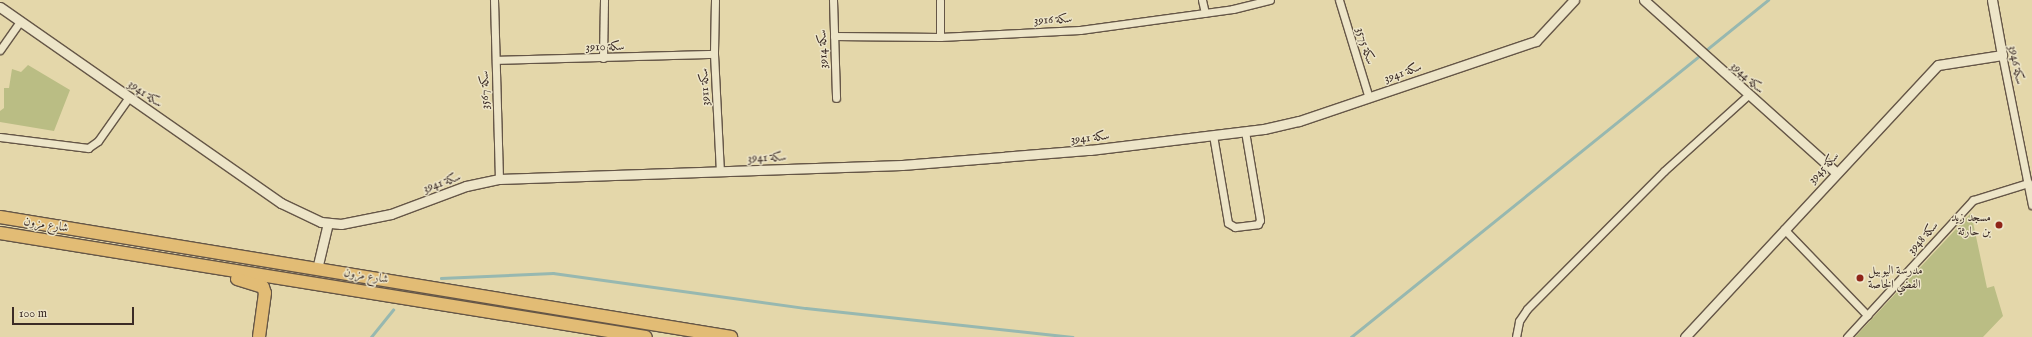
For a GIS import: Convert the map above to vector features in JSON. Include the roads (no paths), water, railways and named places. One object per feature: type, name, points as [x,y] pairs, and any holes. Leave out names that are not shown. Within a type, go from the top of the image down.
[{"type":"main road","name":"شارع مزون","points":[[0,217],[317,268],[581,314],[731,337]]},
{"type":"main road","name":"شارع مزون","points":[[0,233],[646,337]]},
{"type":"main road","points":[[124,253],[252,282],[263,287],[265,293],[259,337]]},
{"type":"street","name":"سكة 3567","points":[[494,0],[499,179]]},
{"type":"street","points":[[603,58],[604,0]]},
{"type":"street","name":"سكة 3911","points":[[715,0],[714,54],[720,172]]},
{"type":"street","name":"سكة 3914","points":[[833,0],[836,98]]},
{"type":"street","points":[[940,0],[940,37]]},
{"type":"street","points":[[1202,0],[1205,13]]},
{"type":"street","name":"سكة 3916","points":[[834,36],[940,37],[1080,30],[1205,13],[1270,0]]},
{"type":"street","name":"سكة 3575","points":[[1339,0],[1369,98]]},
{"type":"street","name":"سكة 3941","points":[[0,7],[281,203],[306,216],[328,223],[341,224],[391,214],[466,186],[499,179],[902,165],[1090,150],[1245,131],[1299,120],[1369,98],[1536,41],[1574,0]]},
{"type":"street","name":"سكة 3944","points":[[1644,0],[1748,95],[1836,172]]},
{"type":"street","name":"سكة 3946","points":[[1992,0],[2032,205]]},
{"type":"street","points":[[0,50],[20,21]]},
{"type":"street","name":"سكة 3910","points":[[496,60],[714,54]]},
{"type":"street","name":"سكة 3945","points":[[1685,337],[1836,172],[1938,65],[2002,55]]},
{"type":"street","points":[[1516,337],[1519,321],[1527,309],[1664,171],[1748,95]]},
{"type":"street","points":[[0,137],[88,148],[98,141],[129,97]]},
{"type":"street","points":[[1213,135],[1228,223],[1235,227],[1258,224],[1260,220],[1245,131]]},
{"type":"street","name":"سكة 3948","points":[[1847,337],[1973,200],[2028,184]]},
{"type":"street","points":[[317,268],[328,223]]},
{"type":"street","points":[[1784,229],[1867,315]]},
{"type":"waterway","points":[[1705,51],[1768,0]]},
{"type":"waterway","points":[[1351,337],[1701,55]]},
{"type":"waterway","points":[[441,278],[553,273],[806,308],[1072,337]]},
{"type":"waterway","points":[[371,337],[393,310]]},
{"type":"place","name":"مسجد زيد بن حارثة","points":[[1999,225]]},
{"type":"place","name":"مدرسة اليوبيل الفضي الخاصة","points":[[1860,278]]}]
